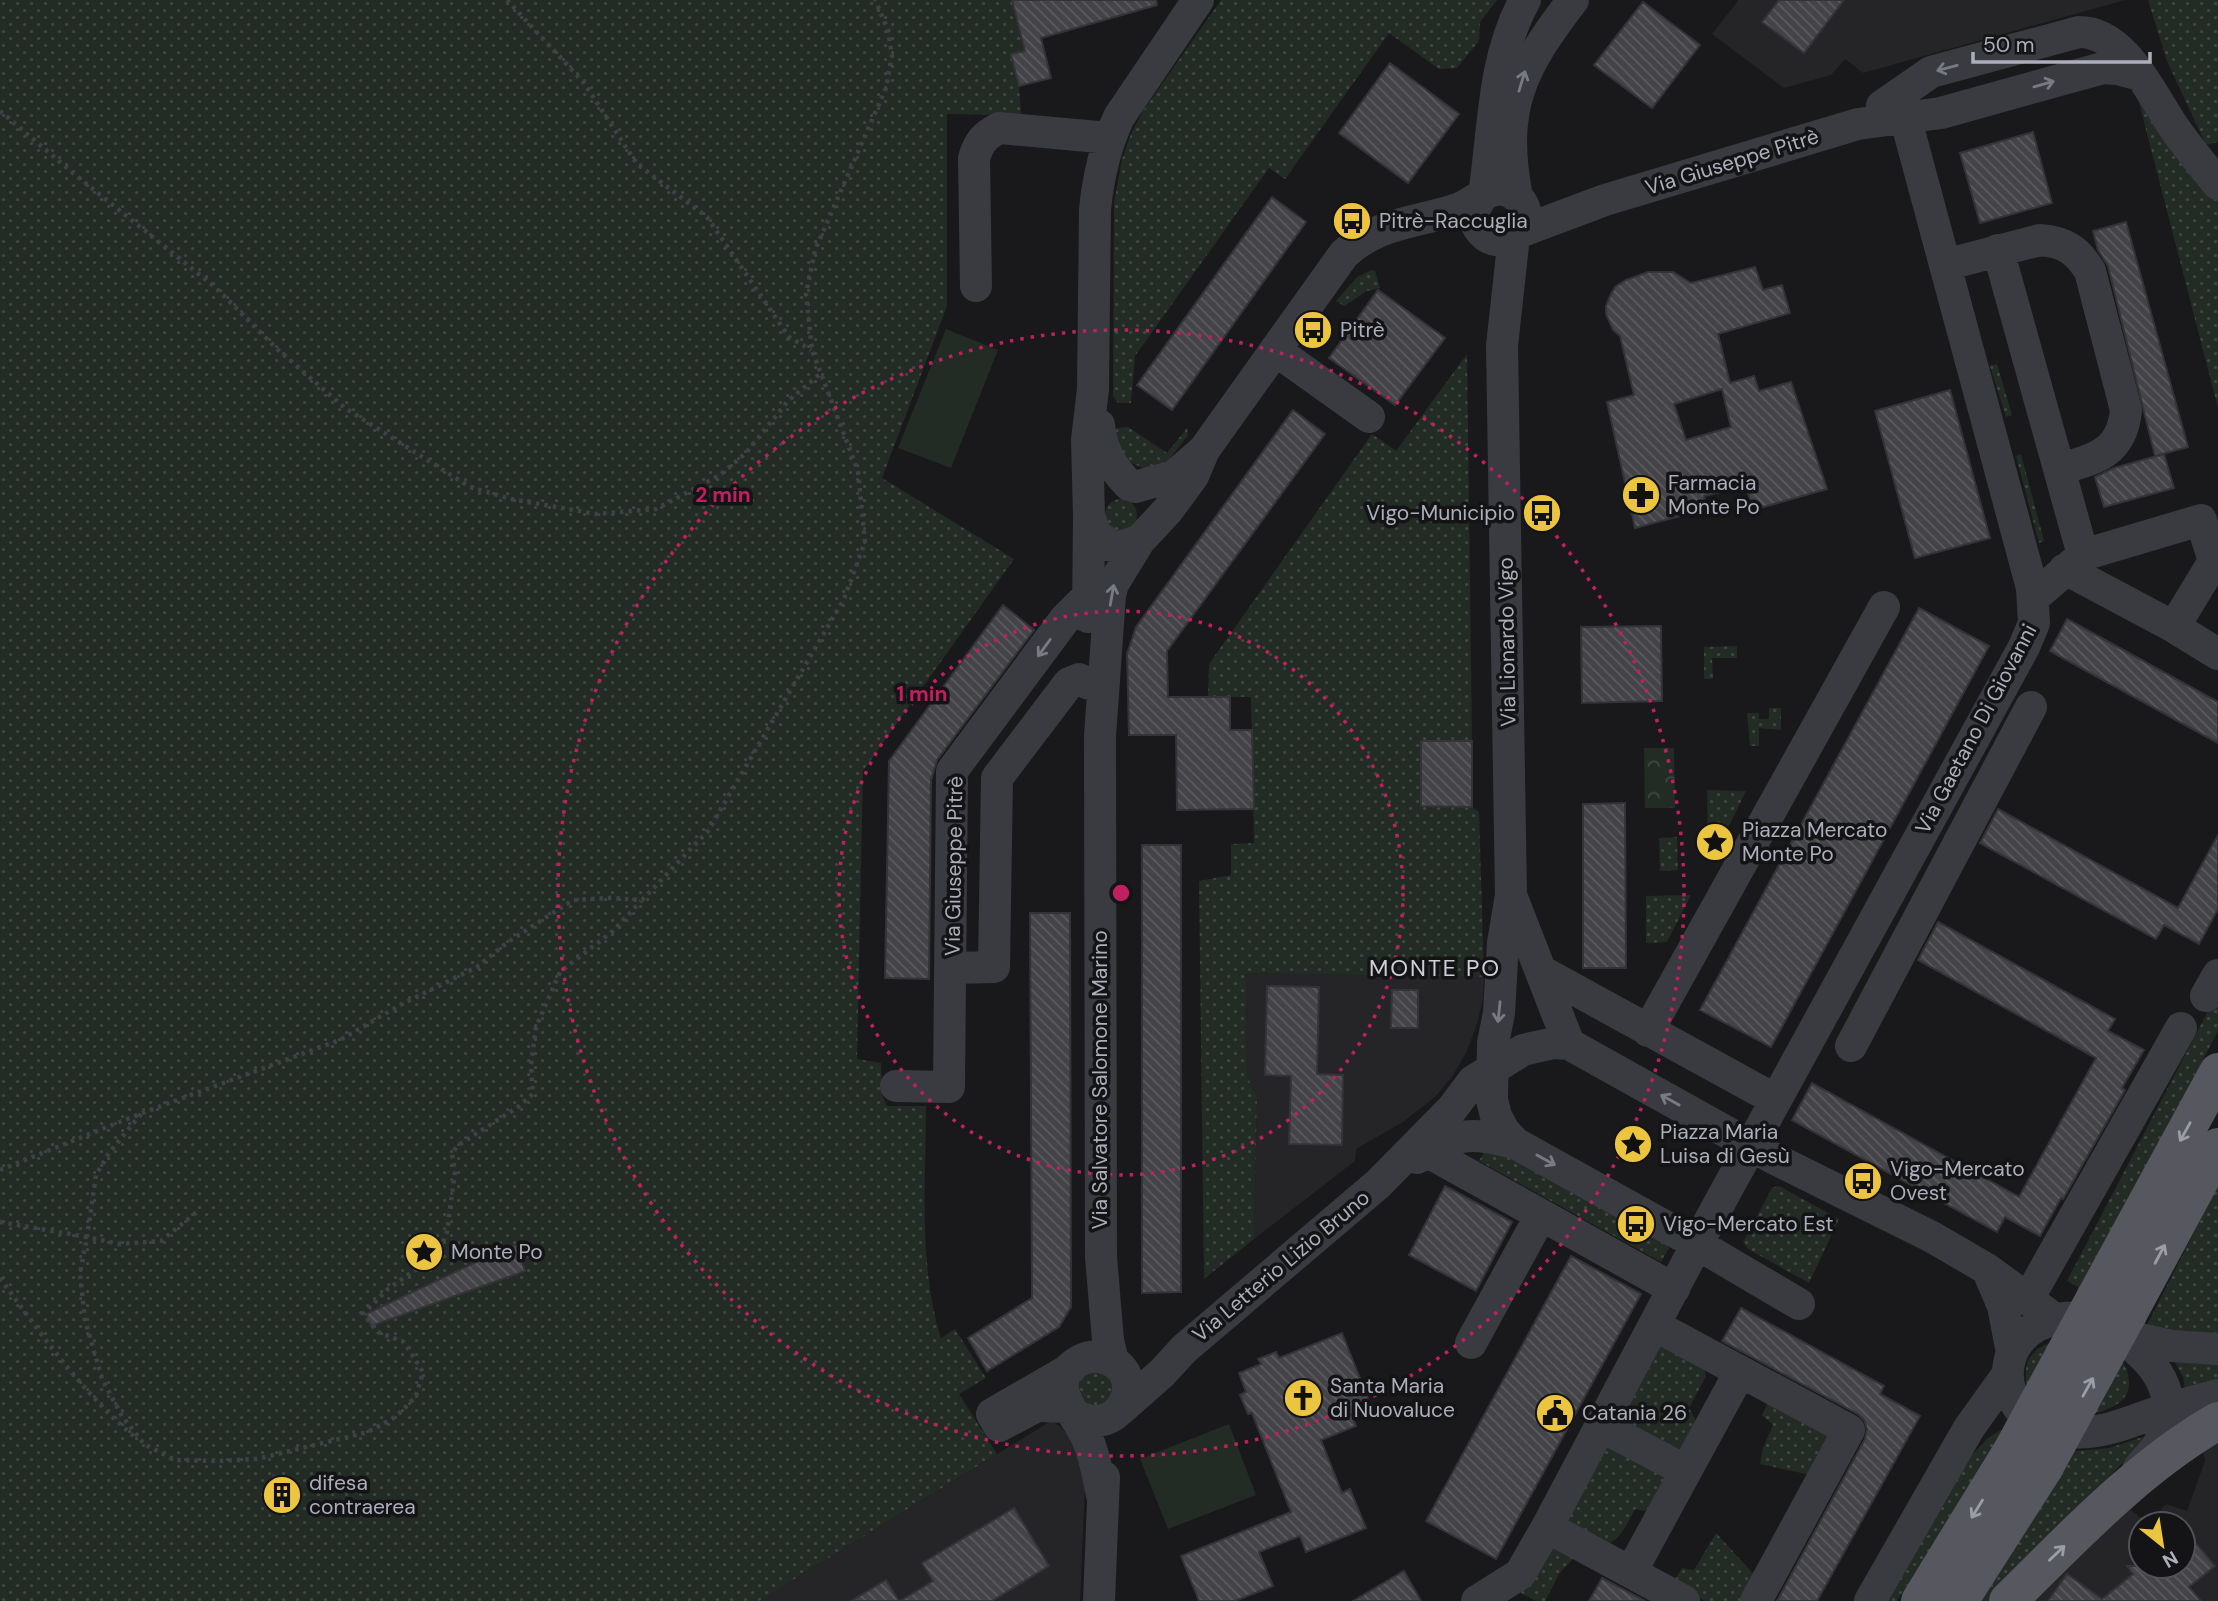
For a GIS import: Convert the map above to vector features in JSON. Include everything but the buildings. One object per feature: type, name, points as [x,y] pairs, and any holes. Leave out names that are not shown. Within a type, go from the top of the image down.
[{"type":"main road","points":[[2122,1325],[2218,1072]]},
{"type":"main road","points":[[1920,1601],[2028,1460],[2122,1325],[2218,1147]]},
{"type":"main road","points":[[2008,1601],[2109,1502],[2197,1433],[2218,1421]]},
{"type":"main road","points":[[1959,1601],[2028,1460]]},
{"type":"street","points":[[1100,736],[1089,684],[1087,440],[1093,389],[1094,210],[1097,183],[1109,138],[1132,95],[1198,0]]},
{"type":"street","points":[[1499,234],[1474,218],[1482,197],[1501,65],[1508,38],[1525,0]]},
{"type":"street","points":[[1518,198],[1510,147],[1520,83],[1534,54],[1573,0]]},
{"type":"street","points":[[2079,32],[2088,36],[2097,49],[2095,65],[2090,71]]},
{"type":"street","points":[[1903,106],[1931,72],[2079,32],[2093,32],[2109,41],[2140,75],[2176,131],[2218,184]]},
{"type":"street","name":"Via Giuseppe Pitrè","points":[[1605,200],[1858,124],[1903,106],[1941,113],[2103,68],[2140,75]]},
{"type":"street","name":"Via Gaetano Di Giovanni","points":[[1477,1601],[1520,1574],[1547,1527],[1697,1244],[2024,647],[2034,622],[2033,598],[1903,106]]},
{"type":"street","points":[[976,286],[974,158],[978,145],[985,136],[999,128],[1109,138]]},
{"type":"street","points":[[1100,736],[1113,584],[1145,535],[1193,476],[1204,450],[1344,254],[1371,233],[1450,211],[1498,190],[1508,191],[1518,198],[1524,206],[1525,218],[1499,234]]},
{"type":"street","points":[[1518,198],[1605,200]]},
{"type":"street","points":[[1329,276],[1367,254],[1395,244],[1440,233],[1499,234],[1605,200]]},
{"type":"street","name":"Via Lionardo Vigo","points":[[1499,234],[1511,895]]},
{"type":"street","points":[[1945,265],[2040,240],[2055,241],[2081,256],[2090,271],[2126,410],[2125,422],[2120,436],[2103,455],[2059,469]]},
{"type":"street","points":[[1998,250],[2059,469],[2074,562],[2218,654]]},
{"type":"street","points":[[1275,350],[1369,417]]},
{"type":"street","points":[[1093,389],[1105,453],[1111,466],[1132,486],[1149,500],[1152,510],[1145,535],[1122,547],[1112,546],[1096,535],[1089,512],[1098,493],[1120,484],[1132,486],[1174,476],[1204,450]]},
{"type":"street","points":[[2033,598],[2074,562],[2202,520],[2216,562],[2174,627]]},
{"type":"street","name":"Via Giuseppe Pitrè","points":[[896,1086],[949,1087],[952,771],[1065,619],[1088,596]]},
{"type":"street","points":[[1648,1031],[1884,607]]},
{"type":"street","points":[[951,968],[994,967],[997,778],[1069,683],[1079,680],[1089,684]]},
{"type":"street","points":[[1851,1046],[2031,707]]},
{"type":"street","points":[[998,710],[1030,733]]},
{"type":"street","name":"Via Salvatore Salomone Marino","points":[[1100,736],[1101,1257]]},
{"type":"street","points":[[952,771],[997,778]]},
{"type":"street","points":[[1511,895],[1569,1044]]},
{"type":"street","points":[[1511,895],[1503,943],[1499,1013],[1493,1043],[1492,1100],[1504,1131],[1515,1143]]},
{"type":"street","points":[[952,920],[995,921]]},
{"type":"street","points":[[1541,971],[1776,1100]]},
{"type":"street","points":[[2028,1299],[2181,1028]]},
{"type":"street","points":[[1378,1184],[1474,1082],[1523,1050],[1553,1043],[1569,1044],[1751,1146],[1932,1237],[1987,1269],[2056,1320]]},
{"type":"street","points":[[1378,1184],[1456,1137],[1472,1134],[1515,1143],[1799,1304]]},
{"type":"street","points":[[1428,1152],[1674,1289]]},
{"type":"street","name":"Via Letterio Lizio Bruno","points":[[1184,1349],[1378,1184]]},
{"type":"street","points":[[1471,1343],[1541,1214]]},
{"type":"street","points":[[1099,1601],[1102,1495],[1107,1452],[1119,1412],[1125,1402],[1127,1382],[1116,1364],[1108,1340],[1101,1257]]},
{"type":"street","points":[[1101,1257],[1091,1332],[1063,1383],[1063,1392],[1087,1440],[1097,1467],[1102,1495]]},
{"type":"street","points":[[1987,1269],[2003,1306],[2010,1364],[2008,1386],[2017,1406],[2034,1421],[2079,1433],[2113,1427],[2218,1395]]},
{"type":"street","points":[[1870,1601],[1969,1428],[2030,1331],[2056,1320],[2092,1320],[2122,1325],[2172,1346],[2218,1349]]},
{"type":"street","points":[[1654,1325],[1849,1430],[1756,1601]]},
{"type":"street","points":[[2109,1502],[2158,1446],[2167,1422],[2168,1409],[2167,1392],[2161,1377],[2122,1325]]},
{"type":"street","points":[[2113,1427],[2133,1415],[2145,1396],[2148,1374],[2122,1325]]},
{"type":"street","points":[[1184,1349],[1119,1412],[1100,1421],[1091,1422],[1071,1411],[1037,1406],[999,1426],[992,1414],[1090,1357],[1106,1359],[1132,1368],[1150,1367],[1184,1349]]},
{"type":"street","points":[[1631,1572],[1740,1371]]},
{"type":"street","points":[[1969,1428],[1998,1412],[2017,1406]]},
{"type":"street","points":[[1601,1426],[1686,1471]]},
{"type":"street","points":[[1547,1527],[1684,1601]]},
{"type":"path","points":[[508,0],[584,83],[637,164],[707,217],[789,337],[812,350]]},
{"type":"path","points":[[0,1278],[44,1339],[113,1419],[144,1444],[176,1460],[257,1459],[368,1432],[392,1419],[416,1396],[423,1372],[404,1342],[378,1332],[363,1314],[388,1289],[438,1254],[447,1233],[455,1171],[452,1153],[457,1146],[518,1107],[533,1094],[531,1065],[536,1027],[560,972],[613,931],[708,831],[844,599],[865,542],[858,471],[812,350],[806,295],[815,250],[886,88],[892,56],[888,30],[875,0]]},
{"type":"path","points":[[2,114],[215,287],[276,349],[345,408],[470,488],[511,499],[596,514],[656,509],[720,475],[746,453],[788,401],[821,373]]},
{"type":"path","points":[[0,1170],[142,1113],[340,1040],[402,1004],[477,967],[508,942],[573,900],[642,900]]},
{"type":"path","points":[[142,1113],[109,1153],[96,1175],[80,1273],[85,1320],[103,1379],[122,1416],[144,1444]]},
{"type":"path","points":[[0,1222],[118,1244],[161,1241],[198,1211]]},
{"type":"shaded area","points":[[1737,0],[2125,0],[1863,73],[1845,59],[1831,75],[1784,88],[1712,34]]},
{"type":"shaded area","points":[[1246,973],[1484,977],[1483,999],[1466,1053],[1452,1077],[1435,1097],[1403,1122],[1356,1149],[1355,1161],[1254,1239],[1257,1097],[1247,1076]]},
{"type":"shaded area","points":[[1051,1421],[1061,1427],[1073,1441],[1085,1486],[1080,1601],[759,1601]]},
{"type":"shaded area","points":[[2218,1438],[2218,1601],[2030,1601],[2128,1507],[2131,1510],[2127,1510],[2127,1580],[2197,1580],[2197,1510],[2187,1510],[2205,1461],[2202,1448]]},
{"type":"shaded area","points":[[2166,1504],[2184,1510],[2160,1510]]},
{"type":"green space","points":[[0,0],[1012,0],[1025,51],[1012,54],[1019,86],[1021,115],[947,114],[947,306],[882,478],[1014,559],[863,771],[857,1059],[881,1063],[882,1095],[887,1106],[926,1106],[926,1252],[934,1310],[941,1338],[955,1329],[986,1378],[959,1394],[997,1454],[759,1601],[0,1601]]},
{"type":"green space","points":[[1221,0],[1497,0],[1480,22],[1479,41],[1457,68],[1439,69],[1389,33],[1285,179],[1269,168],[1135,356],[1131,403],[1118,403],[1113,397],[1114,203],[1122,159],[1143,111]]},
{"type":"green space","points":[[2148,0],[2218,0],[2218,142],[2206,145],[2167,61]]},
{"type":"green space","points":[[2135,87],[2218,200],[2218,408]]},
{"type":"green space","points":[[1375,271],[1380,288],[1367,291],[1344,306],[1336,301],[1357,277]]},
{"type":"green space","points":[[946,329],[998,350],[951,468],[898,448]]},
{"type":"green space","points":[[1467,354],[1472,741],[1422,741],[1421,806],[1472,807],[1479,812],[1484,977],[1246,973],[1247,1076],[1257,1097],[1254,1239],[1204,1279],[1199,881],[1231,875],[1231,844],[1254,843],[1251,697],[1208,697],[1209,664],[1372,434],[1396,451]]},
{"type":"green space","points":[[1997,364],[2012,415],[2006,417],[1990,366]]},
{"type":"green space","points":[[1128,427],[1167,453],[1187,428],[1188,435],[1168,461],[1145,469],[1123,459],[1115,432],[1117,428]]},
{"type":"green space","points":[[2021,454],[2044,541],[2039,543],[2016,456]]},
{"type":"green space","points":[[1121,499],[1132,504],[1137,515],[1132,526],[1121,531],[1110,526],[1105,515],[1110,504]]},
{"type":"green space","points":[[1737,646],[1737,658],[1712,658],[1713,679],[1704,679],[1704,647]]},
{"type":"green space","points":[[1769,708],[1781,708],[1781,730],[1759,728],[1759,746],[1750,746],[1747,713],[1759,713],[1759,719],[1769,719]]},
{"type":"green space","points":[[1644,748],[1674,748],[1675,808],[1645,808]]},
{"type":"green space","points":[[1707,790],[1746,791],[1715,854],[1708,855]]},
{"type":"green space","points":[[1677,837],[1678,870],[1660,871],[1659,838]]},
{"type":"green space","points":[[1691,895],[1667,942],[1646,943],[1646,896]]},
{"type":"green space","points":[[2218,992],[2218,1031],[2081,1289],[2067,1281]]},
{"type":"green space","points":[[1488,1146],[1670,1246],[1661,1262],[1479,1161]]},
{"type":"green space","points":[[2218,1185],[2218,1338],[2190,1337],[2147,1325]]},
{"type":"green space","points":[[1779,1186],[1839,1219],[1809,1283],[1748,1249],[1743,1242],[1772,1188]]},
{"type":"green space","points":[[2066,1338],[2105,1348],[2119,1356],[2129,1381],[2128,1390],[2120,1402],[2090,1415],[2028,1389],[2026,1368],[2033,1353],[2047,1344]]},
{"type":"green space","points":[[1665,1339],[1702,1362],[1706,1376],[1689,1408],[1697,1423],[1681,1452],[1622,1419]]},
{"type":"green space","points":[[2218,1358],[2218,1387],[2186,1396],[2183,1377],[2173,1359]]},
{"type":"green space","points":[[1086,1369],[1114,1376],[1110,1408],[1078,1404],[1073,1390]]},
{"type":"green space","points":[[1771,1397],[1835,1431],[1811,1475],[1760,1464],[1763,1448],[1773,1425],[1762,1415]]},
{"type":"green space","points":[[1229,1424],[1256,1495],[1168,1529],[1140,1459]]},
{"type":"green space","points":[[2010,1429],[2066,1452],[2109,1448],[2149,1435],[1991,1601],[1981,1601],[1994,1449],[1897,1601],[1888,1601],[1968,1459],[1988,1438],[2001,1430]]},
{"type":"green space","points":[[1608,1444],[1667,1477],[1650,1512],[1635,1509],[1620,1535],[1606,1544],[1589,1539],[1564,1524]]},
{"type":"green space","points":[[1716,1533],[1758,1579],[1747,1601],[1705,1601],[1673,1583],[1682,1568],[1694,1570]]},
{"type":"green space","points":[[1555,1541],[1576,1556],[1559,1574],[1545,1601],[1536,1601],[1521,1593]]},
{"type":"place","name":"Pitrè-Raccuglia","points":[[1352,221]]},
{"type":"place","name":"Pitrè","points":[[1313,330]]},
{"type":"place","name":"Farmacia Monte Po","points":[[1641,495]]},
{"type":"place","name":"Vigo-Municipio","points":[[1542,513]]},
{"type":"place","name":"Piazza Mercato Monte Po","points":[[1715,842]]},
{"type":"place","name":"Piazza Maria Luisa di Gesù","points":[[1633,1144]]},
{"type":"place","name":"Vigo-Mercato Ovest","points":[[1863,1181]]},
{"type":"place","name":"Vigo-Mercato Est","points":[[1636,1224]]},
{"type":"place","name":"Monte Po","points":[[424,1252]]},
{"type":"place","name":"Santa Maria di Nuovaluce","points":[[1303,1398]]},
{"type":"place","name":"Catania 26","points":[[1555,1413]]},
{"type":"place","name":"difesa contraerea","points":[[282,1495]]},
{"type":"district","name":"MONTE PO","points":[[1435,968]]}]
